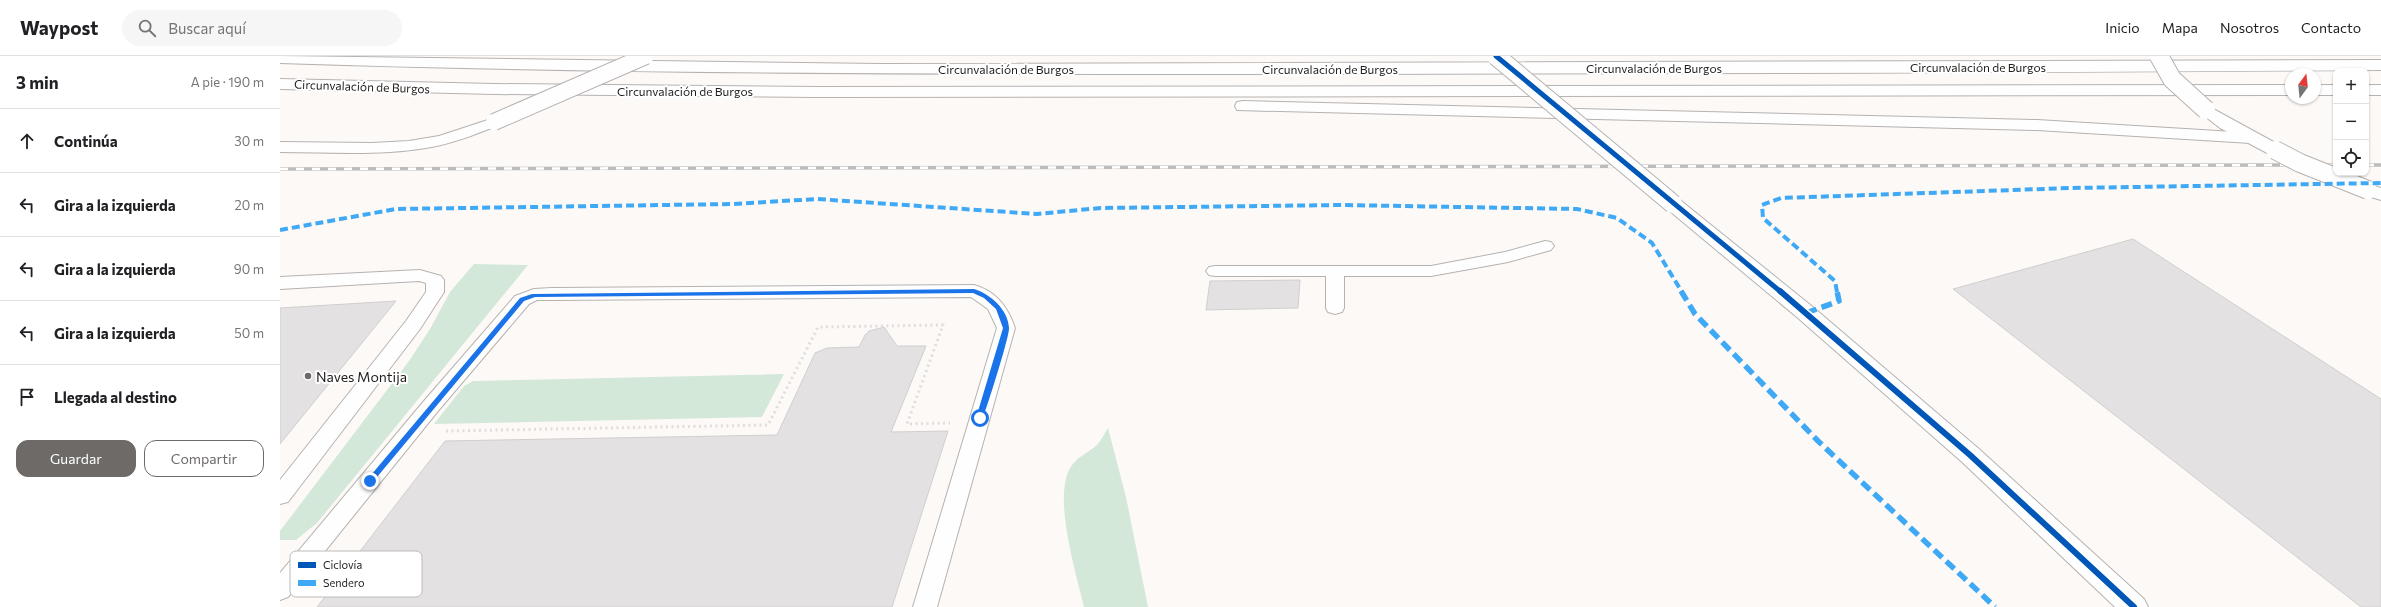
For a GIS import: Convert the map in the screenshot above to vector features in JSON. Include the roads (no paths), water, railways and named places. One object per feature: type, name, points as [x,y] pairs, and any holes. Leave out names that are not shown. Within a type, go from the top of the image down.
[{"type":"main road","points":[[846,69],[1204,56]]},
{"type":"main road","points":[[1496,56],[1673,204],[1806,312],[1970,455],[2134,607]]},
{"type":"main road","points":[[2159,56],[2175,83],[2206,110],[2251,138],[2300,163],[2374,192]]},
{"type":"main road","name":"Circunvalación de Burgos","points":[[280,58],[598,66],[846,69],[1750,68],[2381,65]]},
{"type":"main road","name":"Circunvalación de Burgos","points":[[280,84],[472,90],[802,92],[1774,88],[2285,90]]},
{"type":"main road","points":[[2321,90],[2333,90]]},
{"type":"main road","points":[[2369,90],[2381,90]]},
{"type":"main road","points":[[802,92],[959,102],[1313,107],[2037,125],[2113,128],[2251,138]]},
{"type":"lane","points":[[280,146],[383,147],[427,143],[465,133],[494,122],[646,56]]},
{"type":"lane","points":[[1215,271],[1444,269],[1508,257],[1545,246]]},
{"type":"lane","points":[[1334,271],[1335,308]]},
{"type":"lane","points":[[280,283],[420,275],[435,280],[435,292],[413,325],[280,496]]},
{"type":"lane","points":[[312,551],[431,406],[522,300],[534,295],[974,291],[986,297],[999,309],[1006,328],[925,607]]},
{"type":"lane","points":[[280,590],[290,578]]},
{"type":"railway","points":[[280,169],[2333,165]]},
{"type":"railway","points":[[2369,165],[2381,165]]},
{"type":"place","name":"Naves Montija","points":[[308,376]]}]
